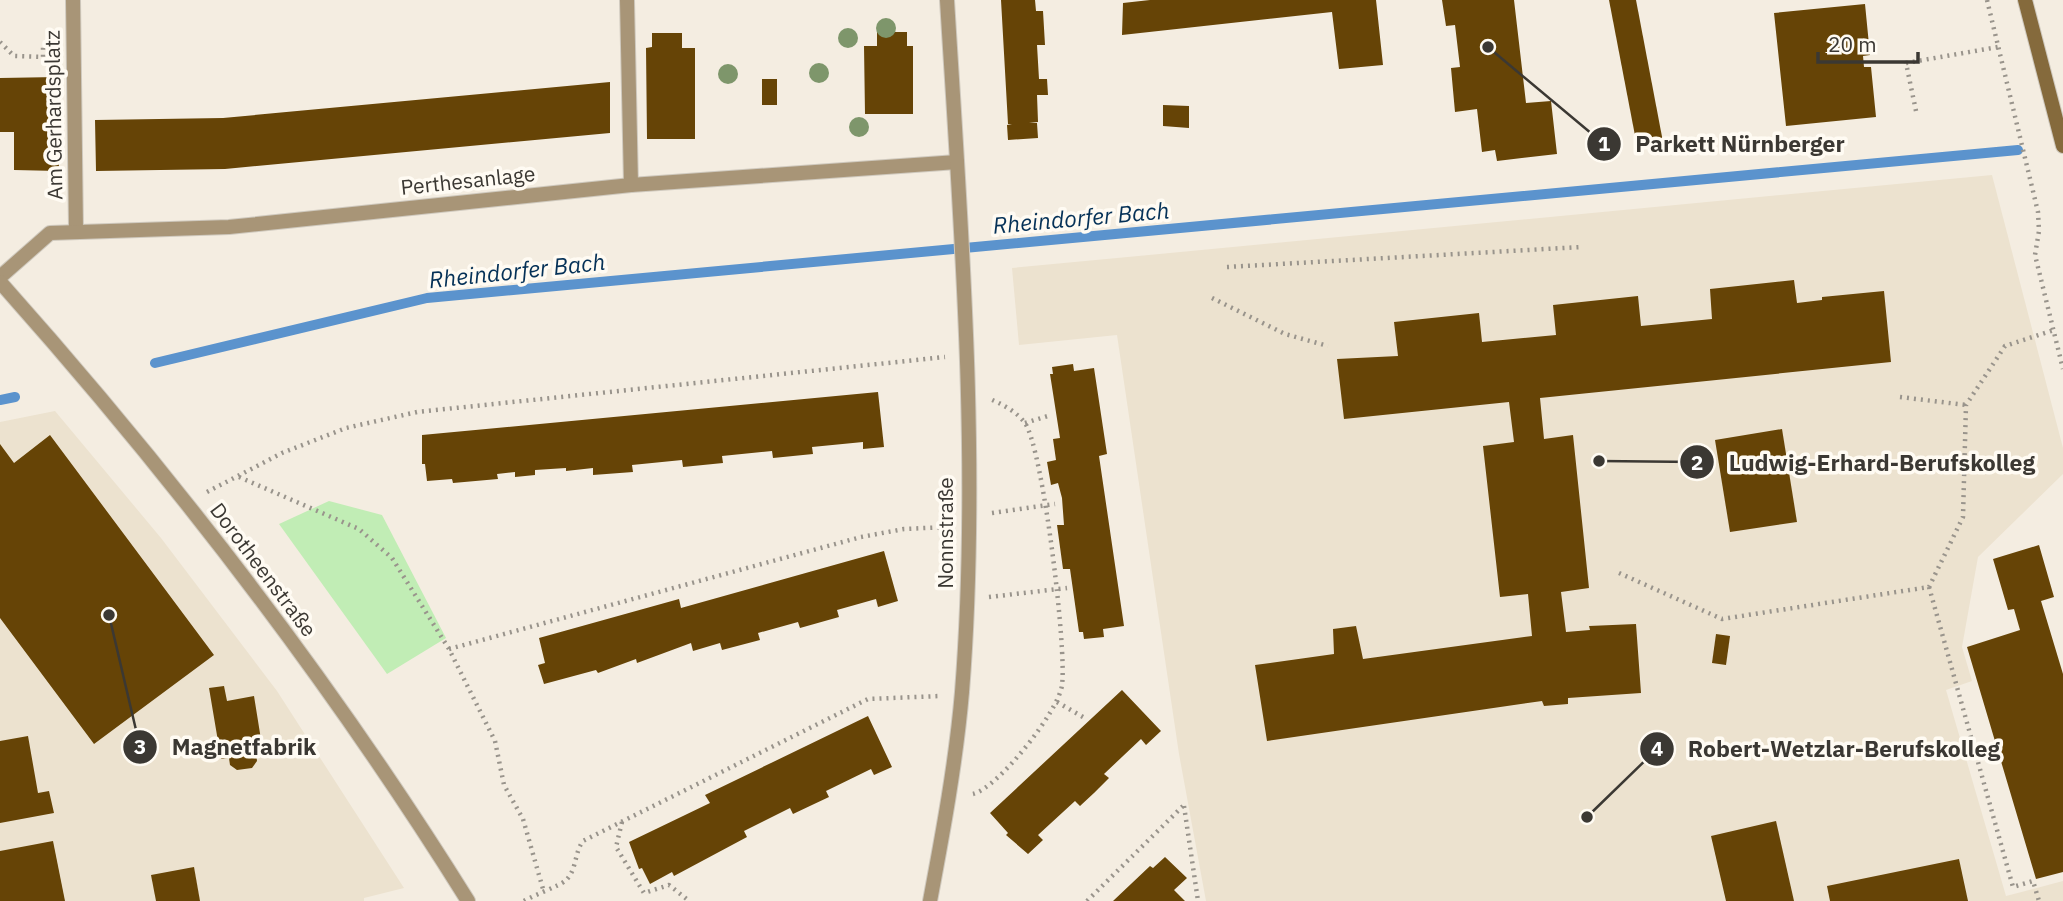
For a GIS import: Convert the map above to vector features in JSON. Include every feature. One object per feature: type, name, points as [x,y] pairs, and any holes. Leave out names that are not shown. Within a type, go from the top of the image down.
[{"type":"main road","points":[[2025,0],[2063,146]]},
{"type":"street","name":"Am Gerhardsplatz","points":[[74,0],[76,230]]},
{"type":"street","points":[[627,0],[631,185]]},
{"type":"street","name":"Nonnstraße","points":[[930,901],[949,800],[968,599],[967,355],[947,0]]},
{"type":"street","name":"Perthesanlage","points":[[0,280],[50,233],[76,230],[229,227],[631,185],[957,162]]},
{"type":"street","name":"Dorotheenstraße","points":[[0,280],[186,503],[322,683],[468,901]]},
{"type":"path","points":[[1987,0],[2038,212],[2039,231],[2035,255],[2063,369]]},
{"type":"path","points":[[0,42],[14,56],[43,57],[43,46],[53,46],[54,33],[74,34]]},
{"type":"path","points":[[1916,111],[1906,63],[1998,47]]},
{"type":"path","points":[[1227,267],[1581,247]]},
{"type":"path","points":[[1212,298],[1285,334],[1328,346]]},
{"type":"path","points":[[2039,901],[2033,881],[2013,887],[1929,587],[1963,517],[1966,405],[2005,346],[2053,330]]},
{"type":"path","points":[[186,503],[282,453],[346,428],[417,412],[967,355]]},
{"type":"path","points":[[949,800],[982,792],[1016,757],[1057,702],[1062,688],[1064,648],[1045,506],[1025,423],[1000,403],[968,391]]},
{"type":"path","points":[[1899,397],[1966,405]]},
{"type":"path","points":[[1025,423],[1051,415]]},
{"type":"path","points":[[239,476],[359,529],[392,558],[449,649],[495,741],[504,785],[523,818],[543,889]]},
{"type":"path","points":[[449,649],[861,537],[1055,504]]},
{"type":"path","points":[[1619,573],[1722,619],[1929,587]]},
{"type":"path","points":[[968,599],[1067,588]]},
{"type":"path","points":[[524,901],[543,889],[565,881],[574,865],[574,852],[583,841],[868,699],[961,695]]},
{"type":"path","points":[[1057,702],[1083,717]]},
{"type":"path","points":[[1087,901],[1184,806],[1198,901]]},
{"type":"path","points":[[622,822],[615,847],[644,893],[669,886],[689,901]]},
{"type":"shaded area","points":[[1992,175],[2063,448],[2063,474],[1978,557],[1962,647],[1972,681],[1946,690],[2006,896],[2063,881],[2063,901],[1206,901],[1179,754],[1117,335],[1019,345],[1012,268]]},
{"type":"shaded area","points":[[55,411],[161,538],[277,691],[404,888],[364,898],[364,901],[0,901],[0,422]]},
{"type":"green space","points":[[329,501],[382,515],[446,638],[387,674],[279,524]]},
{"type":"building","points":[[1001,0],[1035,0],[1036,11],[1043,11],[1045,45],[1037,45],[1039,79],[1047,79],[1048,95],[1037,95],[1038,122],[1029,123],[1037,123],[1038,138],[1008,140],[1007,125],[1012,124],[1008,124]]},
{"type":"building","points":[[1150,0],[1376,0],[1383,65],[1339,69],[1332,12],[1122,35],[1123,3]]},
{"type":"building","points":[[1442,0],[1514,0],[1526,103],[1551,101],[1557,154],[1497,161],[1495,150],[1482,152],[1477,109],[1455,112],[1451,68],[1460,67],[1455,25],[1446,26]]},
{"type":"building","points":[[1609,0],[1636,0],[1663,142],[1637,146]]},
{"type":"building","points":[[1865,4],[1870,55],[1863,56],[1864,67],[1871,67],[1876,117],[1786,126],[1774,13]]},
{"type":"building","points":[[877,32],[907,32],[907,46],[913,46],[913,114],[865,114],[864,46],[877,46]]},
{"type":"building","points":[[652,33],[682,33],[682,48],[695,48],[695,139],[647,139],[646,48],[652,47]]},
{"type":"building","points":[[58,77],[59,171],[14,170],[14,132],[0,132],[0,78]]},
{"type":"building","points":[[762,79],[777,79],[777,105],[762,105]]},
{"type":"building","points":[[610,82],[610,133],[225,169],[96,171],[95,120],[223,118]]},
{"type":"building","points":[[1163,105],[1189,106],[1189,128],[1163,126]]},
{"type":"building","points":[[1794,280],[1797,303],[1822,300],[1822,297],[1884,291],[1891,362],[1540,398],[1544,439],[1573,435],[1589,588],[1561,592],[1566,632],[1590,630],[1589,626],[1636,624],[1641,693],[1568,698],[1568,704],[1544,706],[1542,701],[1267,741],[1255,665],[1334,654],[1333,629],[1356,626],[1363,659],[1532,636],[1528,594],[1500,597],[1483,446],[1514,442],[1509,402],[1344,419],[1337,359],[1398,356],[1394,322],[1479,313],[1482,342],[1556,335],[1553,305],[1638,296],[1641,326],[1712,319],[1710,289]]},
{"type":"building","points":[[1073,364],[1074,371],[1094,368],[1107,454],[1099,456],[1124,626],[1103,629],[1104,637],[1084,639],[1083,632],[1079,632],[1070,569],[1063,569],[1057,525],[1064,525],[1062,498],[1058,483],[1051,485],[1047,462],[1056,460],[1053,439],[1060,438],[1050,374],[1053,374],[1052,367]]},
{"type":"building","points":[[878,392],[884,447],[863,449],[863,442],[812,447],[813,454],[773,458],[772,451],[722,456],[723,463],[683,467],[682,460],[632,465],[633,472],[593,475],[593,468],[566,471],[566,468],[535,470],[535,475],[515,477],[515,472],[497,474],[498,479],[453,483],[452,479],[427,481],[425,464],[422,464],[422,435]]},
{"type":"building","points":[[1782,429],[1797,522],[1730,532],[1715,440]]},
{"type":"building","points":[[50,435],[214,655],[94,744],[0,618],[0,444],[14,463]]},
{"type":"building","points":[[2039,545],[2054,597],[2041,601],[2063,674],[2063,872],[2036,879],[1967,647],[2020,630],[2014,609],[2008,610],[1993,559]]},
{"type":"building","points":[[884,551],[898,601],[878,607],[876,599],[837,610],[839,617],[800,628],[798,622],[758,633],[760,640],[722,650],[720,643],[693,651],[691,643],[637,663],[636,659],[598,673],[596,670],[544,684],[538,665],[545,663],[539,638],[679,599],[681,608]]},
{"type":"building","points":[[1716,634],[1730,636],[1726,665],[1712,663]]},
{"type":"building","points":[[224,686],[227,701],[254,696],[263,752],[256,753],[257,761],[252,768],[237,770],[230,765],[229,758],[221,759],[209,688]]},
{"type":"building","points":[[1122,690],[1161,731],[1146,745],[1141,739],[1104,774],[1109,778],[1094,793],[1080,806],[1075,801],[1038,835],[1043,840],[1028,854],[1006,835],[1008,833],[990,813]]},
{"type":"building","points":[[868,716],[892,767],[874,775],[871,769],[826,791],[829,797],[793,814],[790,808],[744,831],[747,837],[674,876],[672,872],[650,884],[642,868],[639,869],[629,842],[710,803],[705,795]]},
{"type":"building","points":[[28,736],[38,793],[49,791],[54,813],[0,823],[0,741]]},
{"type":"building","points":[[1776,821],[1794,901],[1726,901],[1711,836]]},
{"type":"building","points":[[53,841],[65,901],[0,901],[0,851]]},
{"type":"building","points":[[1165,857],[1187,878],[1174,890],[1185,901],[1113,901],[1150,866],[1153,868]]},
{"type":"building","points":[[1959,859],[1968,901],[1830,901],[1827,886]]},
{"type":"building","points":[[194,867],[200,901],[156,901],[151,875]]},
{"type":"waterway","name":"Rheindorfer Bach","points":[[155,363],[427,298],[2018,150]]},
{"type":"waterway","name":"Rheindorfer Bach","points":[[0,400],[15,397]]},
{"type":"place","name":"Parkett Nürnberger","points":[[1488,47]]},
{"type":"place","name":"Ludwig-Erhard-Berufskolleg","points":[[1599,461]]},
{"type":"place","name":"Magnetfabrik","points":[[109,615]]},
{"type":"place","name":"Robert-Wetzlar-Berufskolleg","points":[[1587,817]]}]
